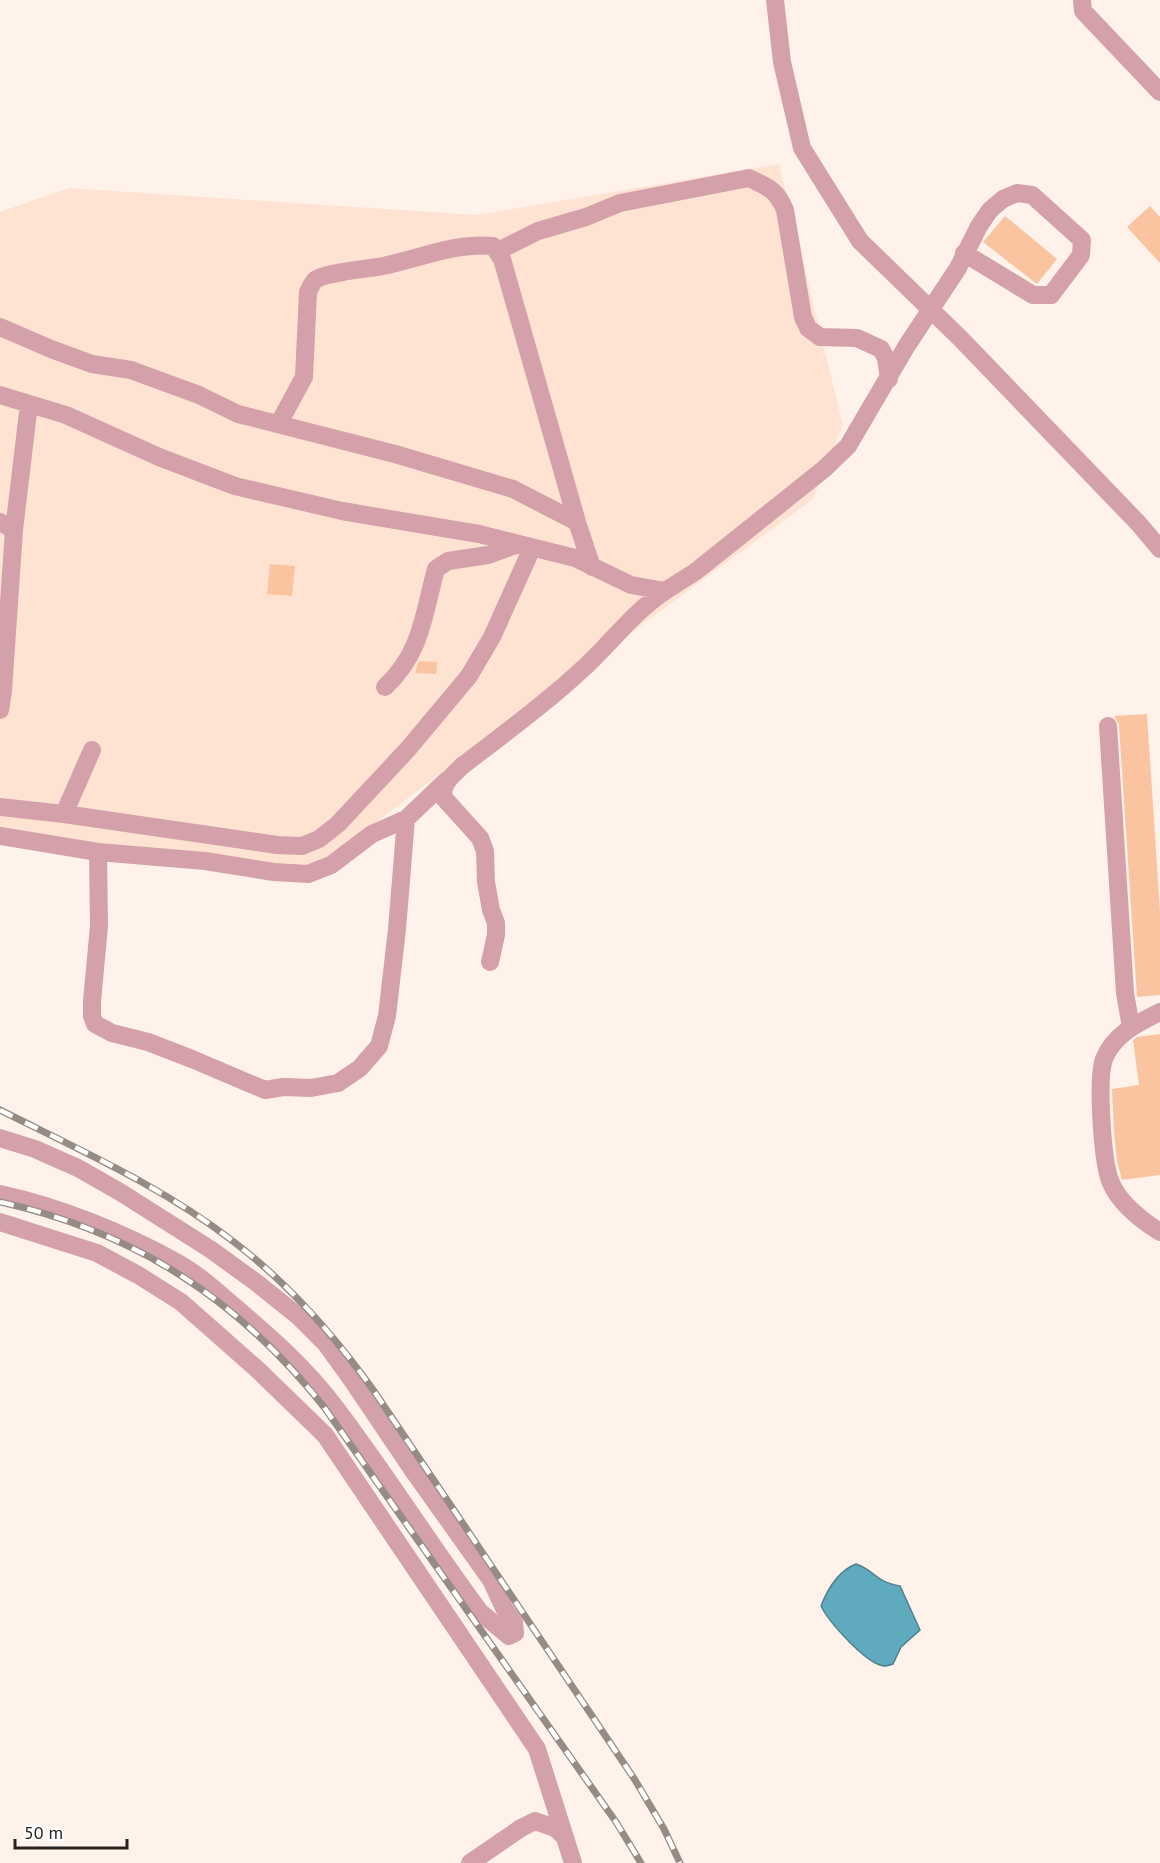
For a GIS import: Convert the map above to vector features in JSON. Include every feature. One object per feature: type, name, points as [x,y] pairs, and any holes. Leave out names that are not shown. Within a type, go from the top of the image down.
[{"type":"street","points":[[775,0],[782,62],[802,148],[860,241],[931,310],[1123,507],[1160,549]]},
{"type":"street","points":[[1082,0],[1083,11],[1160,92]]},
{"type":"street","points":[[498,251],[538,231],[586,217],[620,202],[749,178],[768,187],[779,196],[784,210],[803,317],[808,328],[820,337],[857,338],[880,349],[886,358],[889,379]]},
{"type":"street","points":[[0,836],[98,852],[205,861],[274,872],[308,874],[331,865],[372,834],[406,819],[448,778],[588,664],[646,604],[694,572],[840,454],[848,446],[906,347],[958,268],[964,253],[990,210],[1003,199],[1017,193],[1032,195],[1082,240],[1081,255],[1052,295],[1033,295],[964,253]]},
{"type":"street","points":[[279,423],[304,377],[308,292],[314,281],[324,276],[482,245],[493,246],[498,251],[592,567]]},
{"type":"street","points":[[0,327],[93,364],[131,370],[199,395],[238,414],[395,454],[513,489],[577,522]]},
{"type":"street","points":[[0,395],[66,415],[159,457],[235,486],[342,511],[479,534],[575,558],[631,585],[665,591]]},
{"type":"street","points":[[0,710],[3,691],[7,526],[29,404]]},
{"type":"street","points":[[385,687],[400,673],[411,655],[421,628],[436,569],[448,561],[525,546]]},
{"type":"street","points":[[0,808],[64,814],[277,845],[302,846],[319,839],[338,824],[408,749],[469,676],[492,637],[525,546]]},
{"type":"street","points":[[1108,726],[1125,993],[1131,1027]]},
{"type":"street","points":[[64,814],[92,750]]},
{"type":"street","points":[[448,778],[442,788],[443,797],[480,838],[485,851],[486,882],[496,929],[490,962]]},
{"type":"street","points":[[98,852],[99,926],[92,1001],[92,1016],[95,1024],[192,1059],[265,1090],[283,1087],[311,1088],[338,1083],[360,1068],[380,1046],[387,1016],[406,819]]},
{"type":"street","points":[[1160,1012],[1131,1027],[1118,1038],[1104,1059],[1100,1088],[1106,1156],[1111,1183],[1124,1203],[1144,1222],[1160,1232]]},
{"type":"street","points":[[0,1138],[35,1149],[78,1168],[120,1192],[210,1249],[298,1316],[326,1344],[491,1580],[504,1608],[514,1622],[515,1633],[509,1636],[480,1612],[334,1406],[291,1357],[259,1327],[179,1264],[73,1215],[32,1200],[0,1194]]},
{"type":"street","points":[[0,1222],[97,1253],[181,1302],[258,1370],[325,1435],[537,1749],[573,1863]]},
{"type":"street","points":[[476,1859],[535,1821],[555,1828],[564,1836]]},
{"type":"shaded area","points":[[779,164],[843,425],[813,499],[463,756],[315,869],[0,835],[0,212],[69,188],[477,215]]},
{"type":"water","points":[[856,1564],[885,1582],[900,1586],[920,1630],[901,1647],[893,1664],[884,1666],[876,1664],[858,1650],[832,1622],[821,1606],[834,1581]]},
{"type":"building","points":[[1150,206],[1160,217],[1160,263],[1127,227]]},
{"type":"building","points":[[1005,216],[1057,259],[1037,284],[983,242]]},
{"type":"building","points":[[270,564],[295,566],[292,596],[267,594]]},
{"type":"building","points":[[419,661],[437,662],[436,674],[415,673]]},
{"type":"building","points":[[1147,714],[1160,911],[1160,995],[1137,997],[1119,725],[1114,716]]},
{"type":"building","points":[[1160,1034],[1160,1175],[1122,1180],[1117,1161],[1112,1089],[1139,1085],[1133,1040],[1137,1037]]},
{"type":"railway","points":[[0,1110],[120,1170],[207,1222],[254,1258],[310,1311],[374,1391],[635,1780],[664,1829],[680,1863]]},
{"type":"railway","points":[[0,1202],[49,1215],[95,1232],[139,1252],[180,1275],[219,1303],[291,1368],[324,1407],[616,1822],[641,1863]]}]
